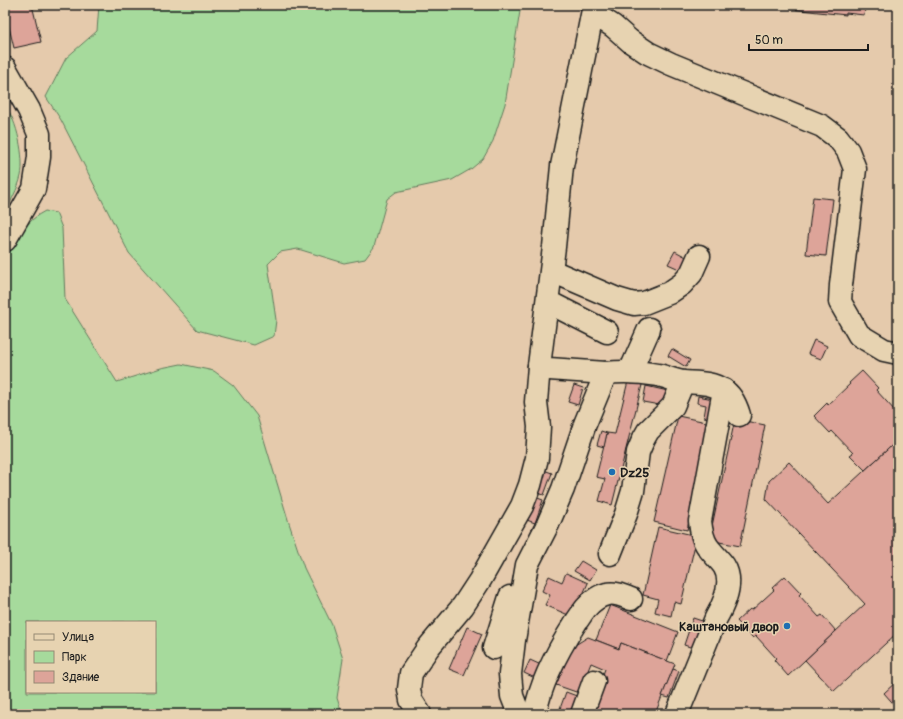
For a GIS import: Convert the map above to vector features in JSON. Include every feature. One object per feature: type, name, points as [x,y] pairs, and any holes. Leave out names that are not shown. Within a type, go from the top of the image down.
[{"type":"street","points":[[420,714],[411,700],[409,689],[411,673],[428,648],[463,606],[498,549],[522,506],[530,485],[537,458],[539,427],[536,402],[539,366],[552,271],[562,166],[593,9],[630,41],[648,53],[671,64],[822,126],[838,138],[848,150],[855,169],[840,302],[859,335],[884,350],[898,353]]},
{"type":"street","points":[[5,68],[29,110],[39,134],[39,157],[34,189],[5,240]]},
{"type":"street","points":[[552,271],[617,299],[634,304],[644,304],[682,284],[691,274],[698,256]]},
{"type":"street","points":[[548,304],[556,306],[607,332]]},
{"type":"street","points":[[632,372],[633,366],[649,329]]},
{"type":"street","points":[[539,366],[549,369],[606,373],[615,371],[632,372],[657,375],[683,382],[708,383],[724,390],[733,400],[739,415]]},
{"type":"street","points":[[494,648],[511,594],[525,575],[548,524],[563,489],[585,424],[606,373]]},
{"type":"street","points":[[610,554],[626,514],[633,491],[638,452],[648,431],[673,406],[683,382]]},
{"type":"street","points":[[677,714],[723,604],[727,588],[727,574],[725,567],[705,542],[700,521],[724,390]]},
{"type":"street","points":[[498,549],[525,575]]},
{"type":"street","points":[[519,714],[512,696],[510,674],[525,575]]},
{"type":"street","points":[[535,714],[542,688],[564,641],[586,607],[596,598],[608,594],[618,594],[631,599]]},
{"type":"street","points":[[582,714],[594,681]]},
{"type":"green space","points":[[99,5],[521,5],[505,104],[493,141],[483,159],[471,169],[452,180],[396,192],[387,199],[374,247],[365,259],[344,263],[298,249],[280,252],[268,264],[276,320],[274,336],[254,345],[197,330],[129,253],[61,120],[46,97],[66,58],[97,31]]},
{"type":"green space","points":[[5,106],[13,120],[19,140],[22,169],[18,186],[5,213]]},
{"type":"green space","points":[[45,211],[56,213],[62,228],[65,299],[117,382],[161,368],[181,364],[214,371],[233,385],[257,416],[304,568],[332,625],[343,659],[337,698],[342,714],[5,714],[5,258],[22,232],[32,220]]},
{"type":"building","points":[[5,5],[32,5],[41,42],[14,48],[5,11]]},
{"type":"building","points":[[788,5],[866,5],[864,15],[846,13],[846,15],[791,9],[792,6]]},
{"type":"building","points":[[813,197],[833,199],[826,256],[806,254]]},
{"type":"building","points":[[675,251],[692,260],[686,272],[668,264]]},
{"type":"building","points":[[814,340],[827,346],[821,359],[808,354]]},
{"type":"building","points":[[672,349],[690,360],[686,367],[668,356]]},
{"type":"building","points":[[862,371],[878,388],[876,390],[896,412],[898,410],[898,440],[865,470],[850,455],[853,453],[832,431],[830,433],[814,416],[827,403],[828,405]]},
{"type":"building","points":[[629,377],[643,381],[612,505],[599,501],[605,479],[596,477],[607,433],[615,434]]},
{"type":"building","points":[[574,385],[583,388],[578,405],[568,402]]},
{"type":"building","points":[[646,386],[668,391],[665,406],[643,402]]},
{"type":"building","points":[[698,396],[713,399],[713,419],[704,417],[706,405],[697,403]]},
{"type":"building","points":[[678,416],[711,423],[687,530],[654,522]]},
{"type":"building","points":[[735,419],[765,425],[740,546],[709,540]]},
{"type":"building","points":[[601,431],[607,433],[604,447],[597,445]]},
{"type":"building","points":[[898,440],[898,632],[834,691],[805,660],[865,604],[766,499],[769,481],[789,462],[828,504]]},
{"type":"building","points":[[541,469],[552,473],[544,495],[532,491]]},
{"type":"building","points":[[532,496],[543,500],[535,523],[524,519]]},
{"type":"building","points":[[658,527],[697,536],[681,604],[674,602],[671,616],[655,612],[658,599],[643,595]]},
{"type":"building","points":[[581,561],[596,570],[590,580],[574,571]]},
{"type":"building","points":[[566,573],[588,583],[573,617],[545,605],[550,595],[542,591],[549,576],[562,582]]},
{"type":"building","name":"Каштановый двор","points":[[785,576],[801,593],[799,595],[819,617],[822,615],[836,631],[788,676],[774,660],[776,658],[756,636],[753,638],[737,621],[750,609],[752,610],[774,590],[772,588]]},
{"type":"building","points":[[610,605],[678,632],[667,661],[621,643],[619,649],[596,640]]},
{"type":"building","points":[[693,618],[705,622],[696,649],[684,645]]},
{"type":"building","points":[[467,627],[482,634],[464,675],[449,669]]},
{"type":"building","points":[[588,637],[619,649],[621,643],[675,664],[655,714],[588,714],[605,669],[591,663],[579,693],[556,685],[572,647]]},
{"type":"building","points":[[530,660],[541,665],[535,678],[524,673]]},
{"type":"building","points":[[673,669],[679,671],[669,698],[662,696]]},
{"type":"building","points":[[897,681],[898,682],[898,709],[884,693]]},
{"type":"building","points":[[566,692],[582,698],[576,714],[558,714]]},
{"type":"place","name":"Dz25","points":[[612,472]]},
{"type":"place","name":"Каштановый двор","points":[[787,626]]}]
